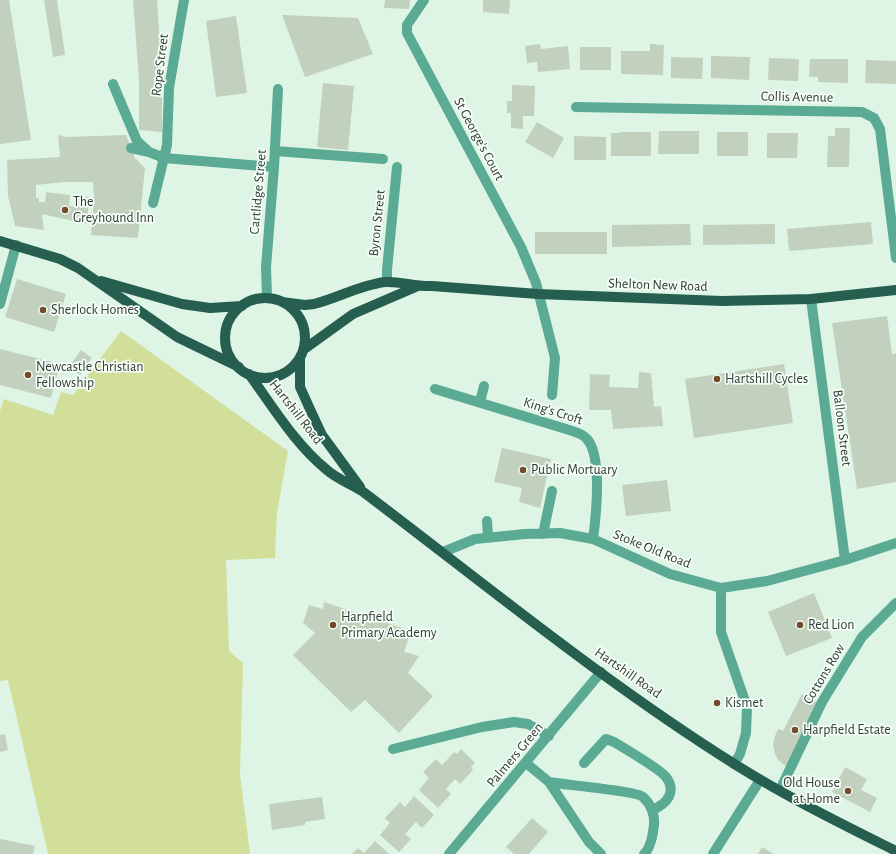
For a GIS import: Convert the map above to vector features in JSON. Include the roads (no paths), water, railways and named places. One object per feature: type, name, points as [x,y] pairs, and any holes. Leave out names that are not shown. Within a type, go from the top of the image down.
[{"type":"main road","points":[[0,242],[16,245],[60,259],[78,268],[177,337],[239,367],[249,374],[268,378],[283,374],[293,367],[302,354],[305,332],[294,310],[282,302],[267,297],[254,299],[242,306],[229,320],[225,336],[229,351],[239,367]]},
{"type":"main road","points":[[94,278],[182,304],[210,308],[242,306]]},
{"type":"main road","name":"Shelton New Road","points":[[282,302],[305,305],[314,304],[368,285],[387,282],[418,286],[538,294],[722,301],[811,299],[896,290]]},
{"type":"main road","name":"Shelton New Road","points":[[302,354],[353,314],[418,286]]},
{"type":"main road","name":"Hartshill Road","points":[[302,354],[300,387],[322,435],[362,491]]},
{"type":"main road","name":"Hartshill Road","points":[[249,374],[280,419],[299,443],[328,471],[362,491],[601,672],[734,764],[760,780],[896,851]]},
{"type":"street","name":"Rope Street","points":[[153,203],[167,145],[169,88],[184,0]]},
{"type":"street","name":"St George's Court","points":[[424,0],[407,25],[407,33],[410,42],[521,247],[536,283],[555,358],[552,395]]},
{"type":"street","points":[[113,84],[137,141],[149,152]]},
{"type":"street","name":"Cartlidge Street","points":[[267,297],[266,267],[274,167],[278,89]]},
{"type":"street","name":"Collis Avenue","points":[[576,107],[862,112],[874,118],[880,129],[896,258]]},
{"type":"street","points":[[131,148],[149,152],[164,158],[274,167]]},
{"type":"street","points":[[275,151],[383,159]]},
{"type":"street","name":"Byron Street","points":[[387,282],[386,270],[397,167]]},
{"type":"street","points":[[0,304],[16,245]]},
{"type":"street","name":"Balloon Street","points":[[811,299],[845,560]]},
{"type":"street","points":[[480,402],[484,386]]},
{"type":"street","name":"King's Croft","points":[[435,389],[566,429],[586,437],[591,444],[596,472],[598,504],[593,539]]},
{"type":"street","points":[[543,534],[552,491]]},
{"type":"street","points":[[487,521],[488,537]]},
{"type":"street","name":"Stoke Old Road","points":[[443,552],[475,539],[560,533],[593,539],[670,574],[721,588],[767,581],[845,560],[896,543]]},
{"type":"street","points":[[721,588],[721,632],[747,707],[746,733],[740,754],[734,764]]},
{"type":"street","name":"Cottons Row","points":[[780,790],[822,702],[862,637],[896,603]]},
{"type":"street","name":"Palmers Green","points":[[449,854],[550,736],[601,672]]},
{"type":"street","points":[[393,749],[482,727],[514,722],[528,724],[550,736]]},
{"type":"street","points":[[584,763],[606,740],[614,742],[666,776],[671,790],[669,798],[663,805],[652,810]]},
{"type":"street","points":[[526,763],[549,782],[589,842],[601,854]]},
{"type":"street","points":[[713,854],[760,780]]},
{"type":"street","points":[[549,782],[568,786],[625,792],[643,796],[652,810],[654,822],[653,833],[644,854]]},
{"type":"place","name":"The Greyhound Inn","points":[[65,210]]},
{"type":"place","name":"Sherlock Homes","points":[[43,310]]},
{"type":"place","name":"Newcastle Christian Fellowship","points":[[28,375]]},
{"type":"place","name":"Hartshill Cycles","points":[[717,379]]},
{"type":"place","name":"Public Mortuary","points":[[523,470]]},
{"type":"place","name":"Harpfield Primary Academy","points":[[333,625]]},
{"type":"place","name":"Red Lion","points":[[800,625]]},
{"type":"place","name":"Kismet","points":[[717,703]]},
{"type":"place","name":"Harpfield Estate","points":[[795,730]]},
{"type":"place","name":"Old House at Home","points":[[848,791]]}]
